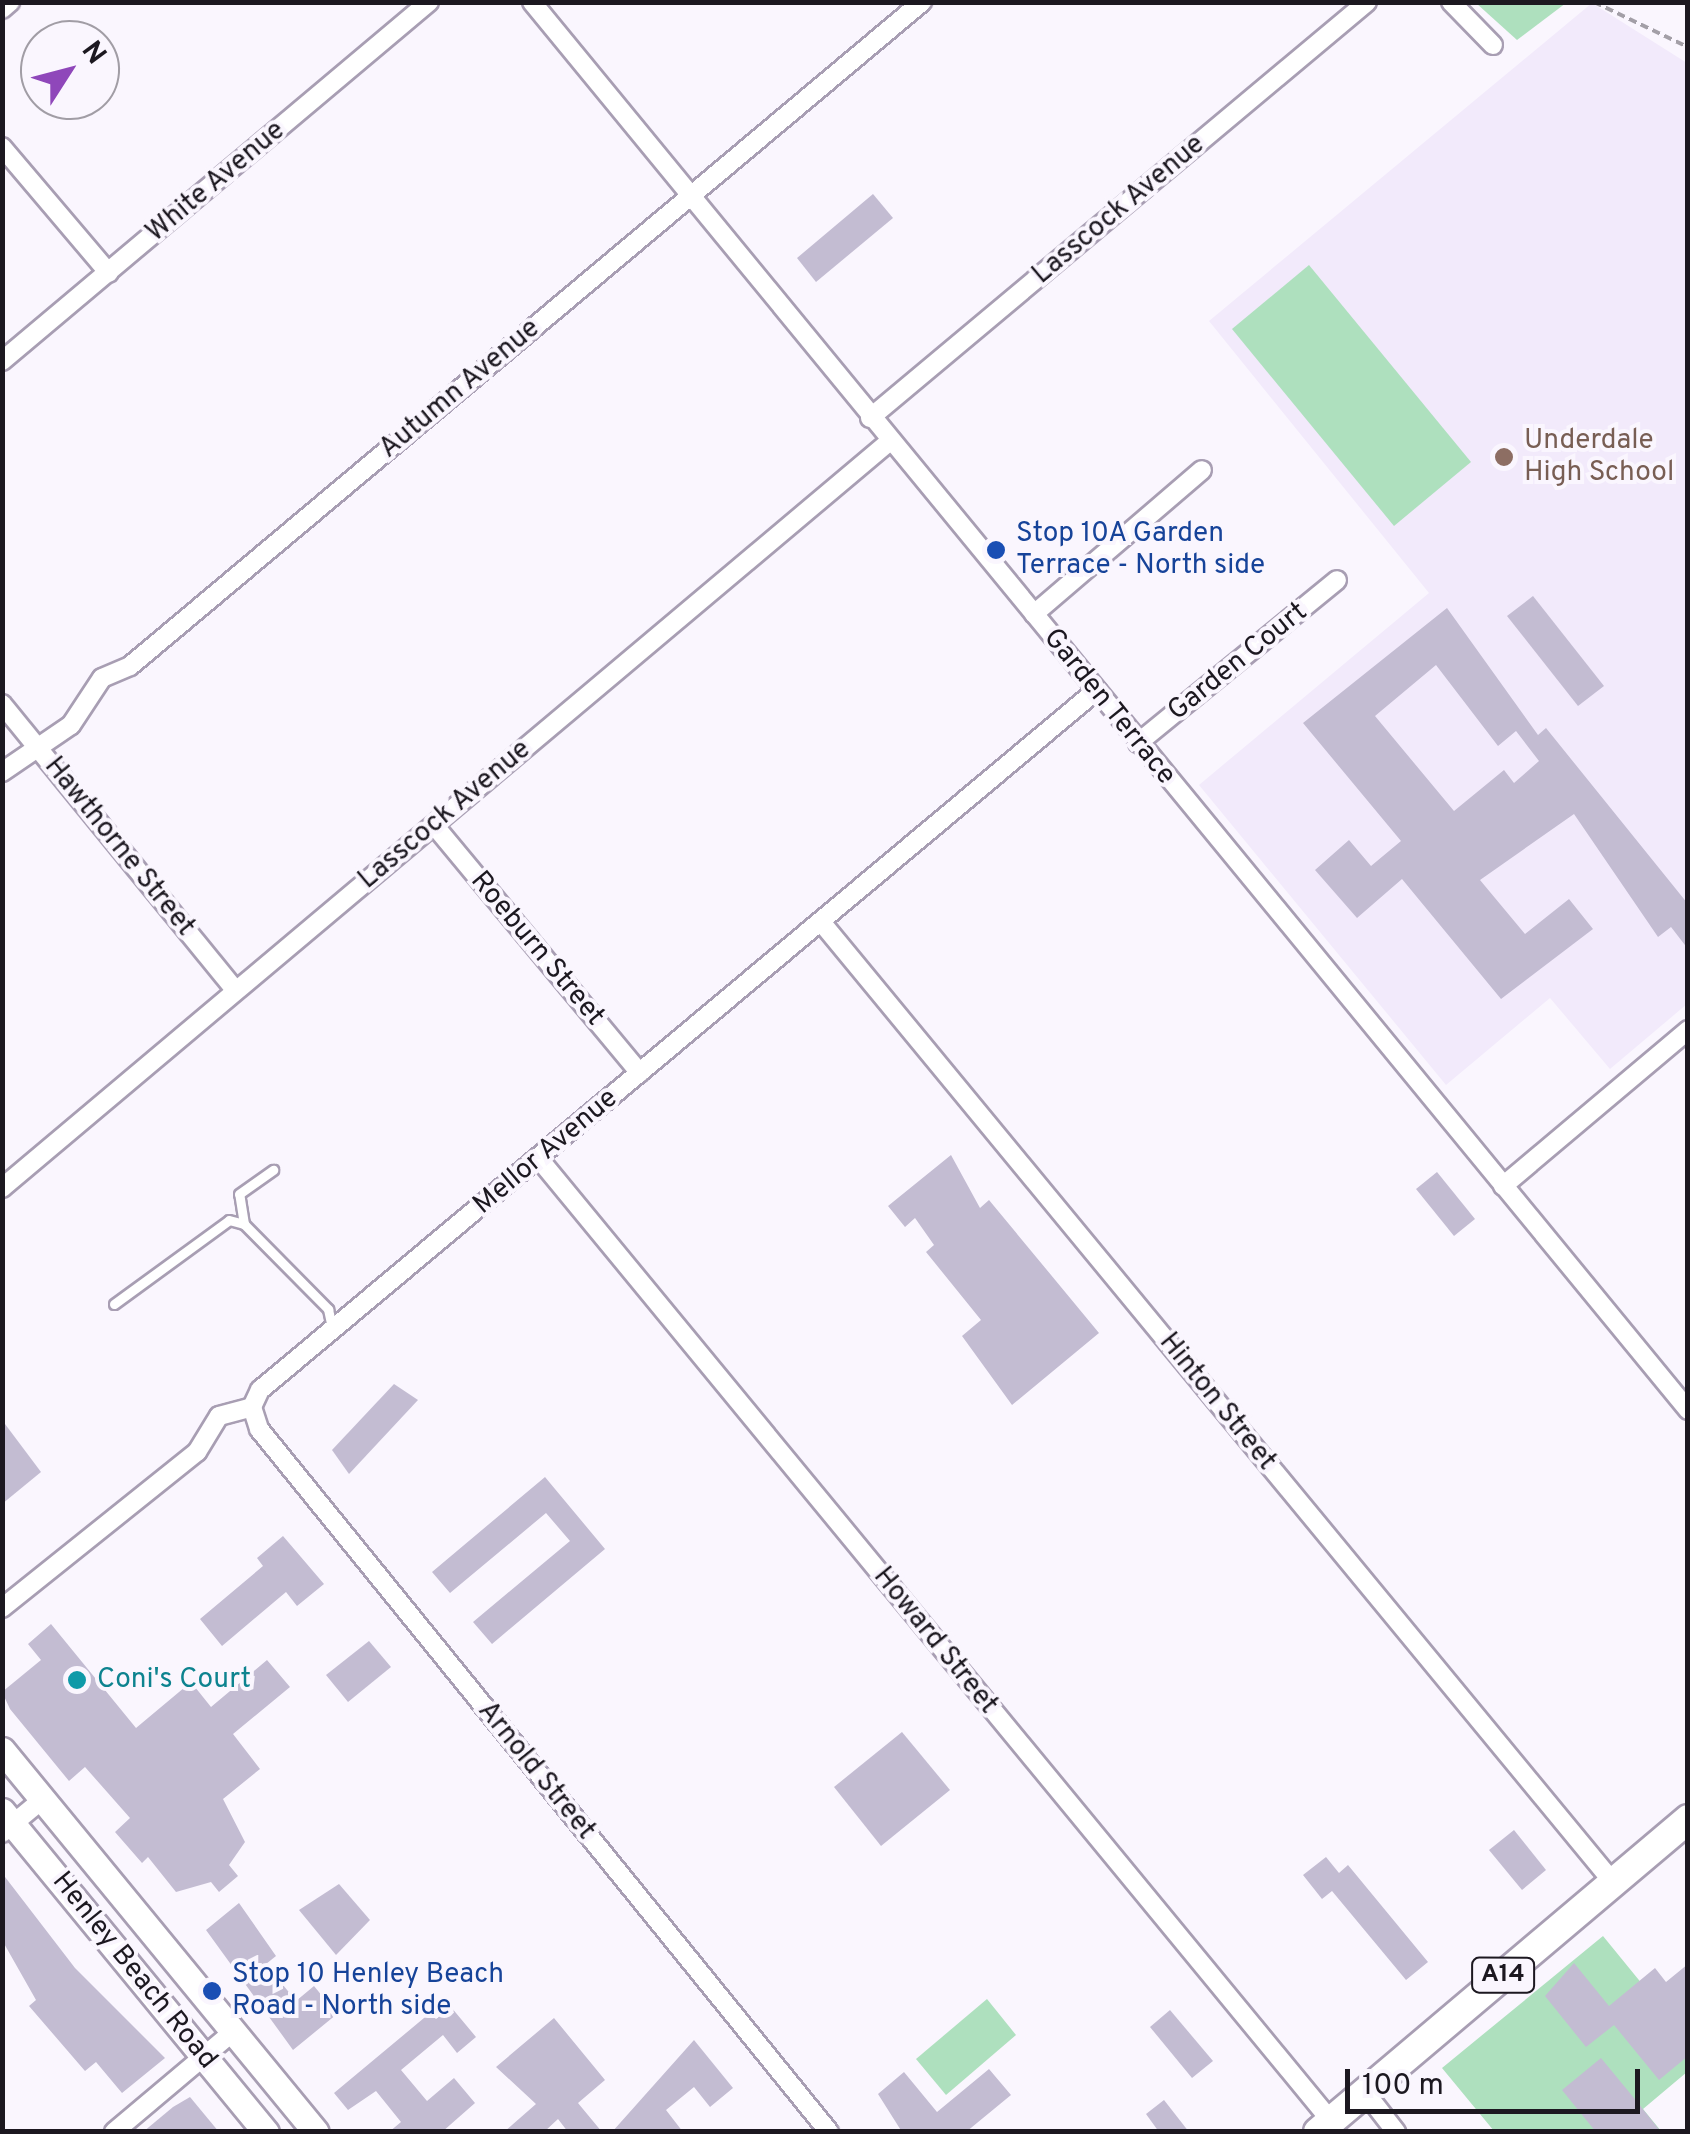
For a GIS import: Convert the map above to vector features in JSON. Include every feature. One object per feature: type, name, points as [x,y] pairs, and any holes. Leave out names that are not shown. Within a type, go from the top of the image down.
[{"type":"main road","name":"Henley Beach Road","points":[[2,1750],[316,2132]]},
{"type":"main road","name":"A14","points":[[1324,2126],[1688,1818]]},
{"type":"main road","name":"Henley Beach Road","points":[[6,1822],[266,2132]]},
{"type":"street","points":[[2,8],[10,2]]},
{"type":"street","name":"White Avenue","points":[[2,361],[428,2]]},
{"type":"street","name":"Garden Terrace","points":[[532,2],[889,442],[1688,1410]]},
{"type":"street","name":"Autumn Avenue","points":[[2,772],[70,725],[102,678],[130,666],[922,2]]},
{"type":"street","name":"Lasscock Avenue","points":[[870,418],[1368,2]]},
{"type":"street","points":[[1450,2],[1494,46]]},
{"type":"street","points":[[2,146],[109,273]]},
{"type":"street","name":"Lasscock Avenue","points":[[2,1188],[889,442]]},
{"type":"street","points":[[1034,614],[1202,470]]},
{"type":"street","name":"Garden Court","points":[[1138,743],[1337,580]]},
{"type":"street","name":"Mellor Avenue","points":[[2,1608],[197,1452],[219,1416],[252,1407],[260,1390],[540,1160],[1097,690]]},
{"type":"street","name":"Hawthorne Street","points":[[2,704],[235,990]]},
{"type":"street","name":"Roeburn Street","points":[[434,825],[640,1073]]},
{"type":"street","name":"Hinton Street","points":[[822,923],[1612,1881]]},
{"type":"street","points":[[1502,1186],[1688,1030]]},
{"type":"street","name":"Howard Street","points":[[540,1160],[1324,2126]]},
{"type":"street","name":"Arnold Street","points":[[252,1407],[258,1428],[829,2132]]},
{"type":"street","points":[[6,1822],[42,1799]]},
{"type":"street","points":[[114,2132],[234,2031]]},
{"type":"street","points":[[1365,2092],[1396,2132]]},
{"type":"lane","points":[[273,1170],[239,1194],[244,1224],[328,1309],[332,1330]]},
{"type":"lane","points":[[114,1304],[218,1223],[244,1224]]},
{"type":"path","points":[[1594,2],[1688,47]]},
{"type":"shaded area","name":"Underdale High School","points":[[1592,3],[1687,63],[1687,1004],[1610,1069],[1550,998],[1446,1085],[1199,785],[1429,593],[1209,321]]},
{"type":"green space","points":[[1476,3],[1566,3],[1517,40]]},
{"type":"green space","points":[[1309,265],[1471,462],[1394,526],[1232,329]]},
{"type":"green space","points":[[1603,1936],[1687,2039],[1687,2072],[1643,2109],[1661,2131],[1494,2131],[1442,2068]]},
{"type":"green space","points":[[987,1999],[1016,2035],[946,2095],[916,2059]]},
{"type":"building","points":[[873,194],[893,218],[816,282],[797,258]]},
{"type":"building","points":[[1533,596],[1604,686],[1578,706],[1507,616]]},
{"type":"building","points":[[1447,608],[1538,735],[1546,728],[1688,904],[1688,949],[1671,927],[1658,937],[1574,814],[1480,880],[1525,934],[1569,899],[1593,929],[1501,999],[1402,879],[1357,918],[1315,870],[1349,840],[1371,866],[1401,841],[1303,723]],"holes":[[[1436,665],[1498,746],[1516,731],[1539,761],[1514,783],[1504,770],[1454,811],[1375,716]]]},
{"type":"building","points":[[951,1155],[980,1208],[989,1200],[1099,1333],[1012,1405],[962,1336],[981,1320],[926,1252],[934,1245],[915,1218],[905,1227],[888,1206]]},
{"type":"building","points":[[1437,1172],[1475,1219],[1454,1236],[1416,1189]]},
{"type":"building","points":[[394,1384],[418,1400],[349,1474],[332,1450]]},
{"type":"building","points":[[2,1420],[41,1472],[2,1504]]},
{"type":"building","points":[[545,1477],[605,1549],[492,1644],[473,1622],[570,1541],[546,1513],[450,1593],[432,1572]]},
{"type":"building","points":[[283,1536],[324,1584],[297,1606],[286,1592],[222,1646],[200,1619],[263,1566],[257,1558]]},
{"type":"building","points":[[51,1624],[136,1728],[191,1682],[211,1707],[267,1660],[290,1687],[233,1734],[260,1769],[223,1799],[245,1842],[229,1865],[238,1876],[219,1892],[211,1882],[176,1892],[148,1857],[142,1863],[115,1832],[130,1818],[85,1767],[69,1781],[10,1709],[2,1692],[41,1660],[28,1644]]},
{"type":"building","points":[[369,1641],[391,1667],[348,1702],[326,1675]]},
{"type":"building","points":[[902,1732],[950,1790],[881,1846],[834,1787]]},
{"type":"building","points":[[1514,1830],[1546,1870],[1522,1890],[1489,1850]]},
{"type":"building","points":[[1326,1857],[1339,1873],[1348,1865],[1428,1962],[1406,1980],[1332,1891],[1322,1899],[1303,1875]]},
{"type":"building","points":[[2,1873],[75,1968],[165,2058],[122,2093],[96,2062],[85,2071],[29,2006],[36,2000],[2,1940]]},
{"type":"building","points":[[339,1884],[370,1920],[336,1955],[299,1910]]},
{"type":"building","points":[[239,1903],[276,1956],[266,1964],[296,2001],[314,1986],[337,2014],[293,2050],[206,1930]]},
{"type":"building","points":[[1574,1963],[1609,2006],[1655,1968],[1666,1982],[1688,1964],[1688,2056],[1659,2080],[1614,2025],[1586,2047],[1545,1996]]},
{"type":"building","points":[[451,2007],[476,2037],[457,2053],[443,2035],[401,2070],[427,2101],[454,2078],[475,2103],[442,2132],[389,2132],[401,2122],[376,2091],[348,2110],[334,2093],[430,2013],[436,2019]]},
{"type":"building","points":[[1170,2010],[1213,2061],[1192,2078],[1150,2027]]},
{"type":"building","points":[[554,2018],[605,2080],[578,2103],[602,2132],[568,2132],[558,2119],[544,2132],[504,2132],[536,2104],[496,2067]]},
{"type":"building","points":[[694,2040],[733,2088],[710,2107],[694,2087],[666,2110],[683,2132],[612,2132]]},
{"type":"building","points":[[1601,2058],[1661,2132],[1596,2132],[1583,2116],[1562,2090]]},
{"type":"building","points":[[989,2069],[1011,2095],[966,2132],[902,2132],[878,2094],[904,2072],[937,2112]]},
{"type":"building","points":[[190,2097],[219,2132],[143,2132],[173,2107]]},
{"type":"building","points":[[1164,2100],[1189,2132],[1159,2132],[1146,2114]]},
{"type":"place","name":"Underdale High School","points":[[1504,457]]},
{"type":"place","name":"Stop 10A Garden Terrace - North side","points":[[996,550]]},
{"type":"place","name":"Coni's Court","points":[[77,1680]]},
{"type":"place","name":"Stop 10 Henley Beach Road - North side","points":[[212,1991]]}]
